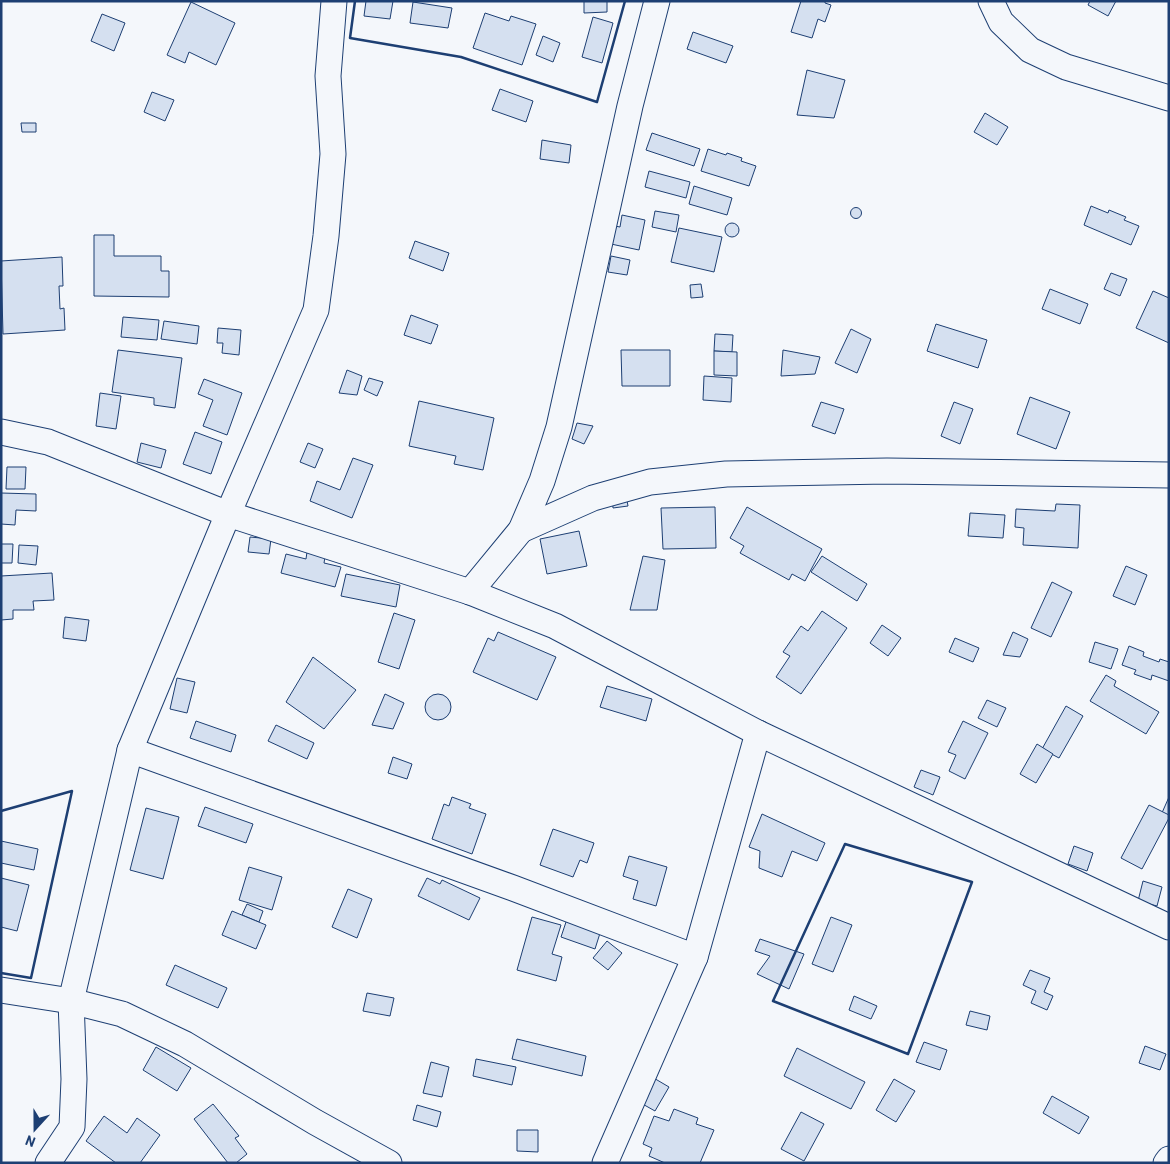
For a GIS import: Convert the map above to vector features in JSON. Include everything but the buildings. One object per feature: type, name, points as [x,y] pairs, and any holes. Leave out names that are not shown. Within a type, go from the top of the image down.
[{"type":"street","points":[[48,1163],[72,1127],[74,1079],[71,1001],[130,750],[228,514],[316,310],[326,236],[333,154],[328,76],[334,1]]},
{"type":"street","points":[[470,592],[521,530],[542,481],[560,427],[630,106],[657,1]]},
{"type":"street","points":[[991,1],[1001,22],[1030,50],[1066,67],[1169,98]]},
{"type":"street","points":[[1,432],[48,442],[228,514],[470,592],[555,626],[758,734],[1169,927]]},
{"type":"street","points":[[521,530],[593,498],[650,482],[726,474],[887,471],[1169,474]]},
{"type":"street","points":[[605,1163],[695,957],[758,734]]},
{"type":"street","points":[[130,750],[504,885],[695,957]]},
{"type":"street","points":[[1,990],[71,1001],[122,1014],[185,1044],[315,1122],[349,1153],[389,1163]]},
{"type":"street","points":[[1166,1163],[1169,1159]]},
{"type":"wall","points":[[355,1],[350,38],[461,57],[597,102],[625,1]]},
{"type":"wall","points":[[1,811],[72,791],[31,978],[1,973]]},
{"type":"wall","points":[[845,844],[972,882],[908,1054],[773,1001],[845,844]]}]
